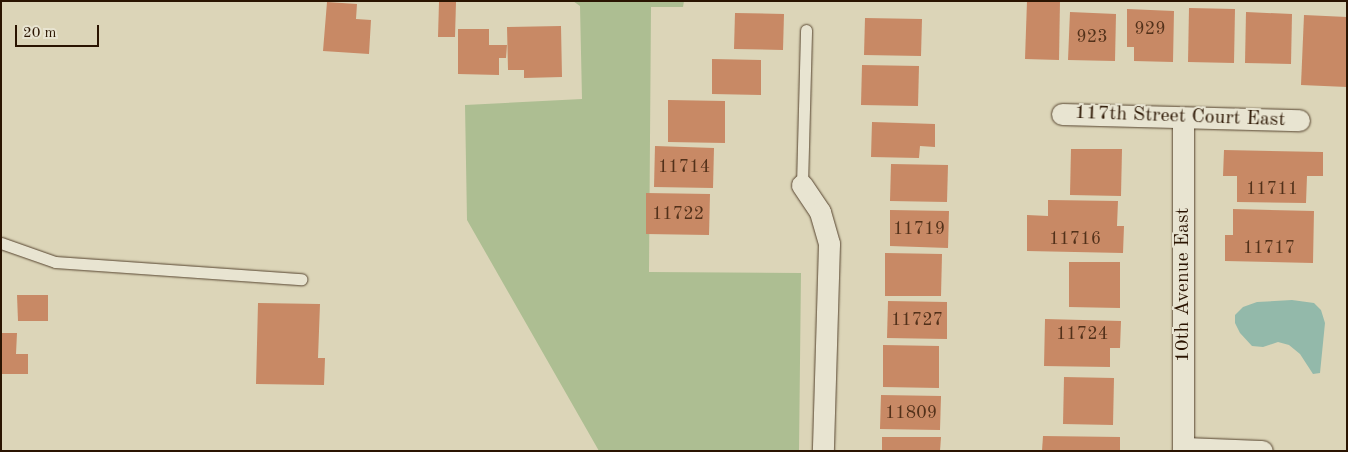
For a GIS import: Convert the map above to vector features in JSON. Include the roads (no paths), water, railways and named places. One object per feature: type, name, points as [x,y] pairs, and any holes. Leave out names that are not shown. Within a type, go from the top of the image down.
[{"type":"street","name":"117th Street Court East","points":[[1062,114],[1299,120]]},
{"type":"street","name":"10th Avenue East","points":[[1183,118],[1183,449]]},
{"type":"street","points":[[802,185],[820,212],[829,244],[823,451]]},
{"type":"street","points":[[1183,449],[1262,451]]},
{"type":"lane","points":[[802,185],[806,30]]},
{"type":"lane","points":[[1,243],[55,262],[301,279]]}]
